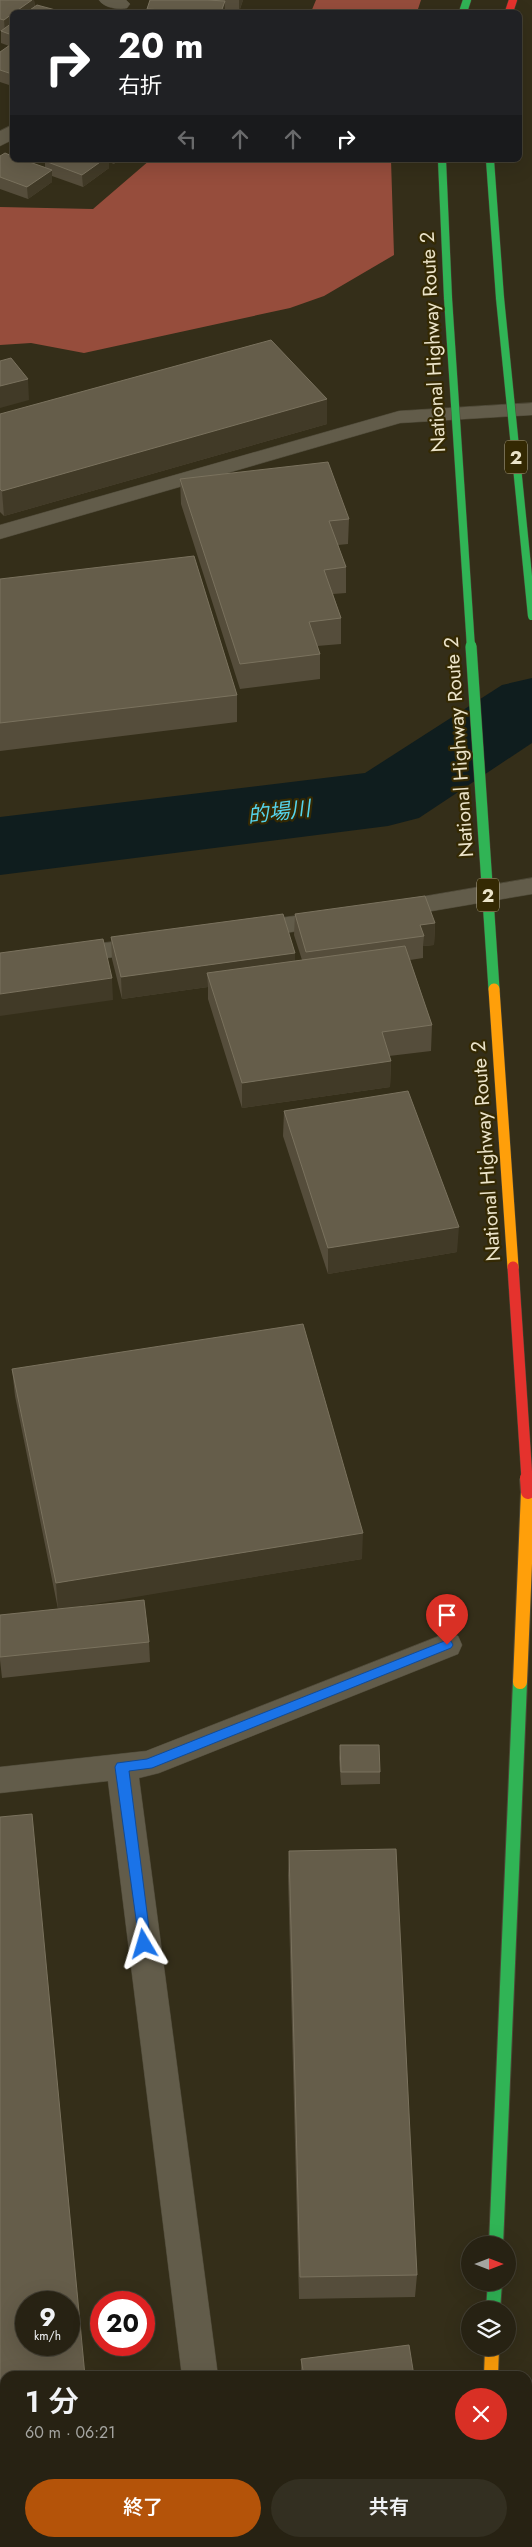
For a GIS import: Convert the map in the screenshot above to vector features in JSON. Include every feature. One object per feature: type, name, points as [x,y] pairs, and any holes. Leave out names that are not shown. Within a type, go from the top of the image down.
[{"type":"highway","name":"National Highway Route 2","points":[[442,162],[448,298],[532,1540]]},
{"type":"highway","name":"2","points":[[490,162],[500,298],[532,616]]},
{"type":"highway","points":[[496,2236],[528,1492]]},
{"type":"highway","points":[[490,2371],[491,2356]]},
{"type":"street","points":[[0,532],[399,417],[532,409]]},
{"type":"street","points":[[226,934],[532,886]]},
{"type":"street","points":[[0,965],[167,942]]},
{"type":"street","points":[[0,1780],[148,1764],[447,1645]]},
{"type":"street","points":[[122,1767],[199,2371]]},
{"type":"shaded area","points":[[316,0],[421,0],[418,10],[312,10]]},
{"type":"shaded area","points":[[148,162],[391,162],[394,255],[324,296],[290,308],[84,353],[31,343],[0,345],[0,207],[93,209]]},
{"type":"building","points":[[0,0],[32,0],[18,10],[10,10],[10,16],[4,20],[0,19]]},
{"type":"building","points":[[150,0],[225,1],[222,10],[147,9]]},
{"type":"building","points":[[37,5],[56,10],[30,10]]},
{"type":"building","points":[[10,24],[10,34],[1,31]]},
{"type":"building","points":[[10,45],[10,73],[0,70],[0,52]]},
{"type":"building","points":[[5,153],[10,155],[10,162],[30,162],[52,170],[27,187],[0,177],[0,156]]},
{"type":"building","points":[[48,162],[100,162],[82,175]]},
{"type":"building","points":[[271,340],[327,399],[2,491],[0,489],[0,414]]},
{"type":"building","points":[[11,358],[28,379],[0,386],[0,361]]},
{"type":"building","points":[[328,462],[349,519],[329,521],[346,567],[324,570],[341,618],[309,622],[320,654],[240,664],[180,479]]},
{"type":"building","points":[[194,556],[237,695],[0,723],[0,579]]},
{"type":"building","points":[[425,896],[435,923],[420,925],[424,936],[306,952],[295,914]]},
{"type":"building","points":[[283,914],[295,953],[121,977],[111,937]]},
{"type":"building","points":[[103,939],[112,978],[0,994],[0,953]]},
{"type":"building","points":[[405,946],[432,1025],[382,1032],[391,1061],[242,1083],[207,973]]},
{"type":"building","points":[[408,1091],[459,1227],[328,1248],[284,1111]]},
{"type":"building","points":[[303,1324],[363,1533],[56,1583],[12,1369]]},
{"type":"building","points":[[144,1600],[149,1642],[0,1657],[0,1615]]},
{"type":"building","points":[[340,1745],[379,1745],[380,1772],[341,1772]]},
{"type":"building","points":[[32,1814],[77,2291],[15,2291],[15,2356],[80,2356],[80,2323],[85,2371],[0,2371],[0,1817]]},
{"type":"building","points":[[396,1849],[417,2275],[300,2277],[289,1851]]},
{"type":"building","points":[[409,2345],[413,2371],[303,2371],[301,2359]]},
{"type":"waterway","name":"的場川","points":[[0,846],[388,798],[532,704]]},
{"type":"traffic: fast","points":[[464,10],[467,0]]},
{"type":"traffic: fast","points":[[442,162],[448,298]]},
{"type":"traffic: fast","points":[[490,162],[500,298]]},
{"type":"traffic: fast","points":[[448,298],[494,989]]},
{"type":"traffic: fast","points":[[500,298],[532,616]]},
{"type":"traffic: fast","points":[[496,2236],[520,1682]]},
{"type":"traffic: fast","points":[[494,2291],[494,2301]]},
{"type":"traffic: slow","points":[[494,989],[513,1267]]},
{"type":"traffic: slow","points":[[520,1682],[528,1492]]},
{"type":"traffic: slow","points":[[491,2371],[492,2356]]},
{"type":"traffic: jam","points":[[510,10],[513,0]]},
{"type":"traffic: jam","points":[[513,1267],[528,1492]]},
{"type":"route","points":[[144,1944],[122,1767],[148,1764],[447,1645]]}]
